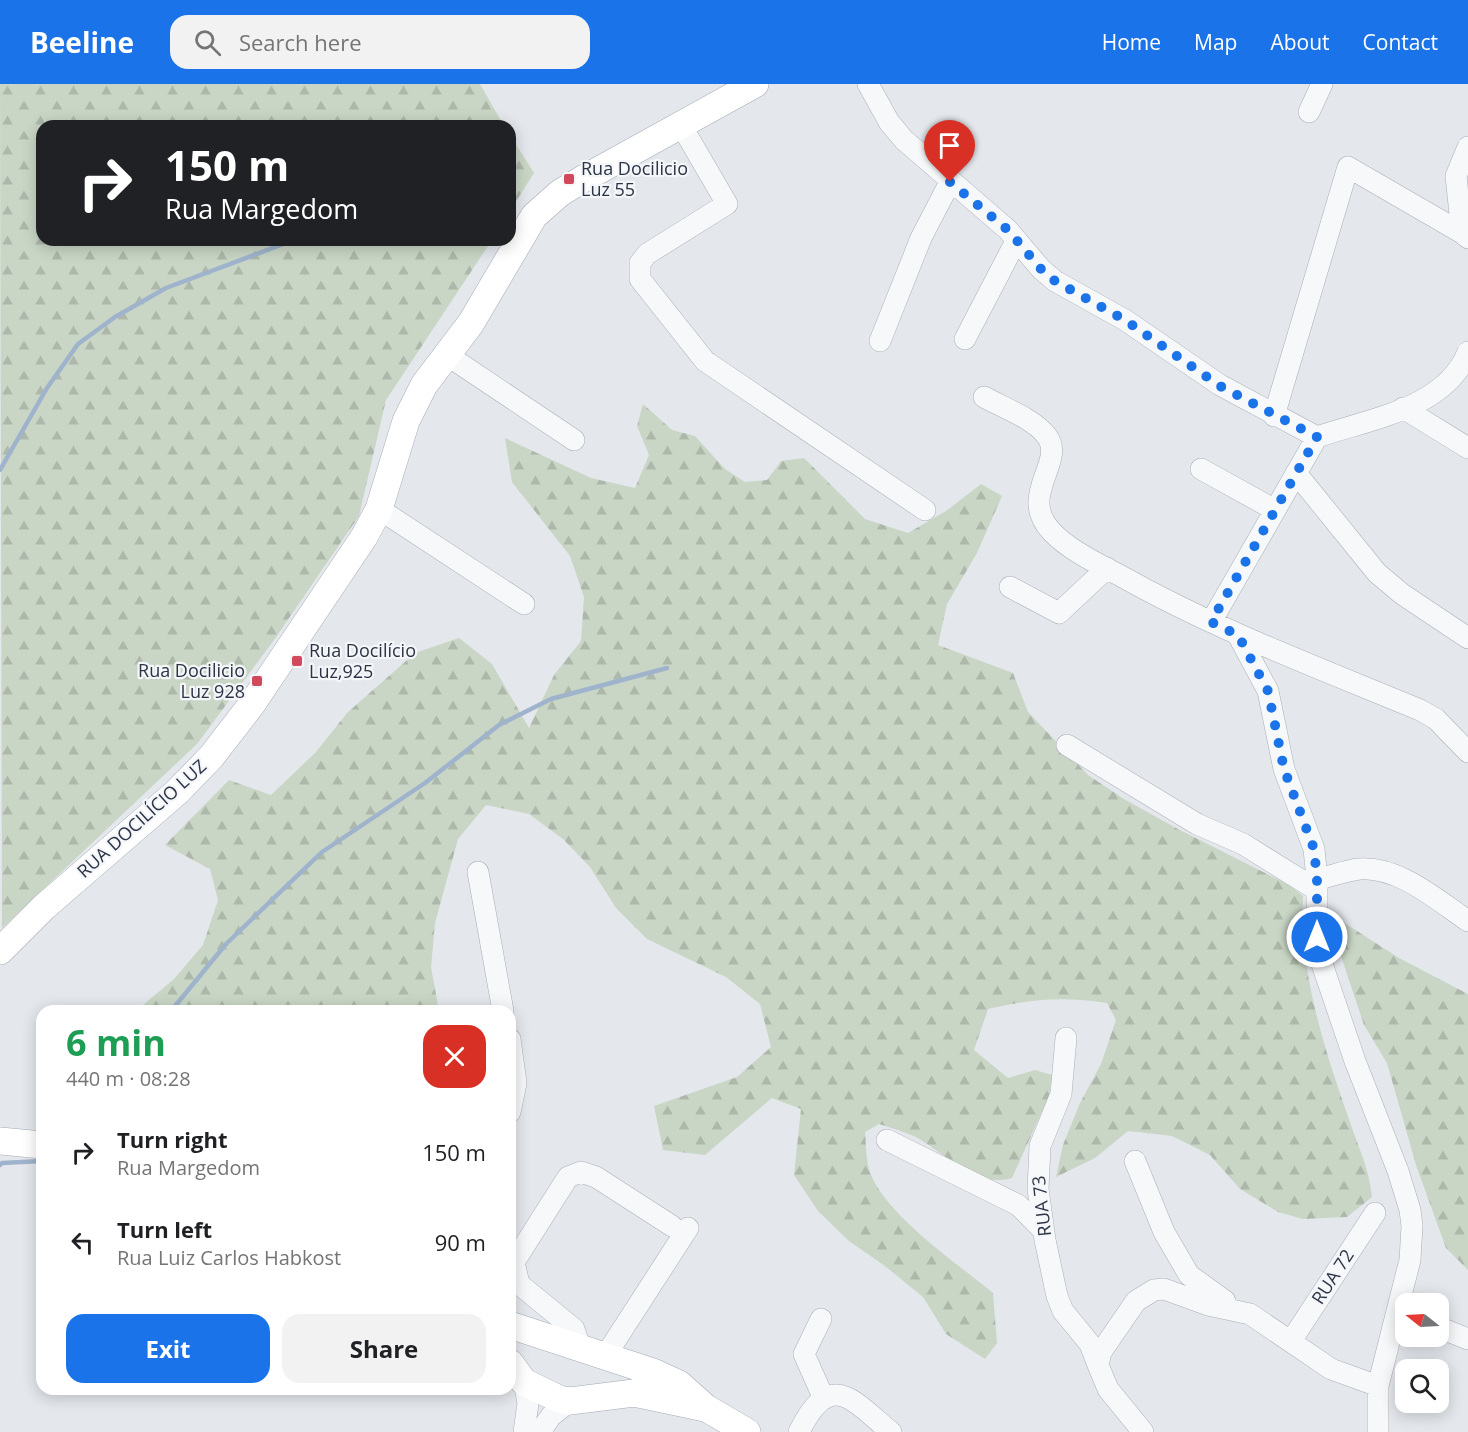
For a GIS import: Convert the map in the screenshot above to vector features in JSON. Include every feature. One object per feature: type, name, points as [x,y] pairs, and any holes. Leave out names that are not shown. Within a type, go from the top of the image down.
[{"type":"main road","name":"RUA DOCILÍCIO LUZ","points":[[516,245],[523,232],[546,204],[583,179],[755,84]]},
{"type":"main road","name":"RUA DOCILÍCIO LUZ","points":[[0,951],[44,907],[177,792],[211,757],[252,704],[364,537],[379,509],[416,398],[484,302],[515,246]]},
{"type":"main road","points":[[0,1142],[36,1144]]},
{"type":"main road","points":[[516,1327],[606,1355],[679,1384],[706,1408],[747,1432]]},
{"type":"main road","points":[[541,1335],[528,1346],[521,1368],[517,1372],[548,1396],[580,1400],[634,1393],[706,1408]]},
{"type":"main road","points":[[580,1400],[600,1391],[607,1378],[606,1355]]},
{"type":"street","points":[[868,84],[880,107],[904,140],[1008,230],[1055,281],[1125,320],[1220,386],[1317,437]]},
{"type":"street","points":[[1309,112],[1322,84]]},
{"type":"street","points":[[681,125],[727,204],[647,254],[640,263],[640,279],[705,361],[925,510]]},
{"type":"street","points":[[1465,235],[1456,176],[1468,147]]},
{"type":"street","points":[[1274,416],[1348,167],[1465,235]]},
{"type":"street","points":[[880,341],[921,238],[950,182]]},
{"type":"street","points":[[965,339],[1016,240]]},
{"type":"street","points":[[1211,622],[1317,437],[1403,408],[1449,383],[1468,352]]},
{"type":"street","points":[[447,355],[574,440]]},
{"type":"street","points":[[984,397],[1035,425],[1047,435],[1052,445],[1050,459],[1038,495],[1038,506],[1052,533],[1107,568],[1238,635],[1420,710],[1436,719],[1468,752]]},
{"type":"street","points":[[1403,408],[1468,448]]},
{"type":"street","points":[[1201,469],[1275,510]]},
{"type":"street","points":[[1296,473],[1377,573],[1396,589],[1468,638]]},
{"type":"street","points":[[379,509],[524,604]]},
{"type":"street","points":[[1010,586],[1059,613],[1107,568]]},
{"type":"street","points":[[1238,635],[1268,691],[1284,769],[1314,849],[1317,937],[1322,964],[1410,1210],[1412,1226],[1410,1260],[1405,1293]]},
{"type":"street","points":[[1067,745],[1197,824],[1317,885],[1359,869],[1379,870],[1416,886],[1468,921]]},
{"type":"street","points":[[478,872],[502,1005]]},
{"type":"street","name":"RUA 73","points":[[1066,1038],[1060,1094],[1040,1146],[1038,1164],[1043,1230],[1057,1296],[1063,1311],[1089,1344],[1107,1389],[1143,1432]]},
{"type":"street","points":[[887,1140],[1018,1205],[1043,1230]]},
{"type":"street","points":[[1135,1161],[1164,1232],[1189,1275],[1203,1288],[1343,1375],[1378,1386]]},
{"type":"street","points":[[516,1259],[568,1177],[581,1172],[596,1177],[680,1227],[606,1355]]},
{"type":"street","name":"RUA 72","points":[[1291,1341],[1375,1213]]},
{"type":"street","points":[[516,1271],[519,1284],[574,1329],[580,1347]]},
{"type":"street","points":[[1098,1365],[1101,1352],[1136,1301],[1154,1290],[1164,1289],[1208,1305],[1241,1311]]},
{"type":"street","points":[[821,1319],[804,1354],[824,1399]]},
{"type":"street","points":[[1449,1331],[1468,1339]]},
{"type":"street","points":[[1378,1432],[1378,1386],[1395,1333]]},
{"type":"street","points":[[517,1372],[528,1403],[524,1432]]},
{"type":"street","points":[[799,1432],[824,1399],[837,1394],[853,1399],[891,1432]]},
{"type":"street","points":[[540,1432],[551,1416],[580,1400]]},
{"type":"green space","points":[[0,84],[480,84],[501,120],[36,120],[36,246],[488,246],[386,400],[359,516],[274,640],[197,744],[2,928]]},
{"type":"green space","points":[[516,144],[534,173],[516,202]]},
{"type":"green space","points":[[643,404],[672,430],[695,436],[725,469],[745,482],[767,480],[781,461],[804,458],[865,519],[908,533],[946,511],[981,484],[1002,496],[977,553],[947,604],[938,645],[1013,673],[1028,712],[1088,775],[1124,799],[1289,885],[1303,896],[1305,955],[1316,1014],[1367,1170],[1372,1197],[1347,1217],[1303,1219],[1278,1212],[1240,1189],[1210,1155],[1172,1136],[1128,1131],[1095,1158],[1056,1177],[1063,1145],[1080,1103],[1101,1064],[1116,1020],[1107,1003],[1091,1001],[1047,1000],[988,1009],[974,1050],[1008,1078],[1035,1070],[1052,1075],[1049,1096],[1012,1178],[988,1179],[976,1175],[919,1139],[879,1124],[865,1132],[869,1169],[876,1185],[889,1202],[922,1236],[993,1293],[997,1343],[985,1359],[946,1334],[923,1297],[849,1241],[818,1211],[794,1175],[801,1109],[772,1098],[705,1155],[663,1150],[654,1106],[737,1077],[771,1047],[760,1004],[726,977],[647,939],[616,908],[590,867],[563,839],[529,814],[486,805],[458,839],[435,923],[431,967],[438,1005],[143,1005],[174,979],[203,945],[218,900],[210,869],[165,845],[229,780],[271,795],[316,752],[347,713],[415,653],[459,638],[492,664],[529,728],[554,675],[581,641],[584,597],[570,556],[512,482],[505,438],[591,478],[635,488],[649,455],[637,426]]},
{"type":"green space","points":[[1343,922],[1399,958],[1468,994],[1468,1270],[1446,1248],[1416,1165],[1387,1063],[1364,1025],[1336,941]]},
{"type":"waterway","points":[[0,470],[47,388],[78,344],[115,317],[166,288],[278,246]]},
{"type":"waterway","points":[[176,1005],[226,944],[322,852],[425,783],[499,725],[551,699],[667,668]]},
{"type":"waterway","points":[[0,1165],[36,1161]]},
{"type":"place","name":"Rua Docilicio Luz 55","points":[[569,179]]},
{"type":"place","name":"Rua Docilício Luz,925","points":[[297,661]]},
{"type":"place","name":"Rua Docilicio Luz 928","points":[[257,681]]},
{"type":"route","points":[[950,182],[1008,230],[1041,269],[1055,281],[1125,320],[1220,386],[1317,437],[1211,622],[1238,635],[1268,691],[1284,769],[1308,826],[1314,849],[1317,879],[1317,937]]}]
